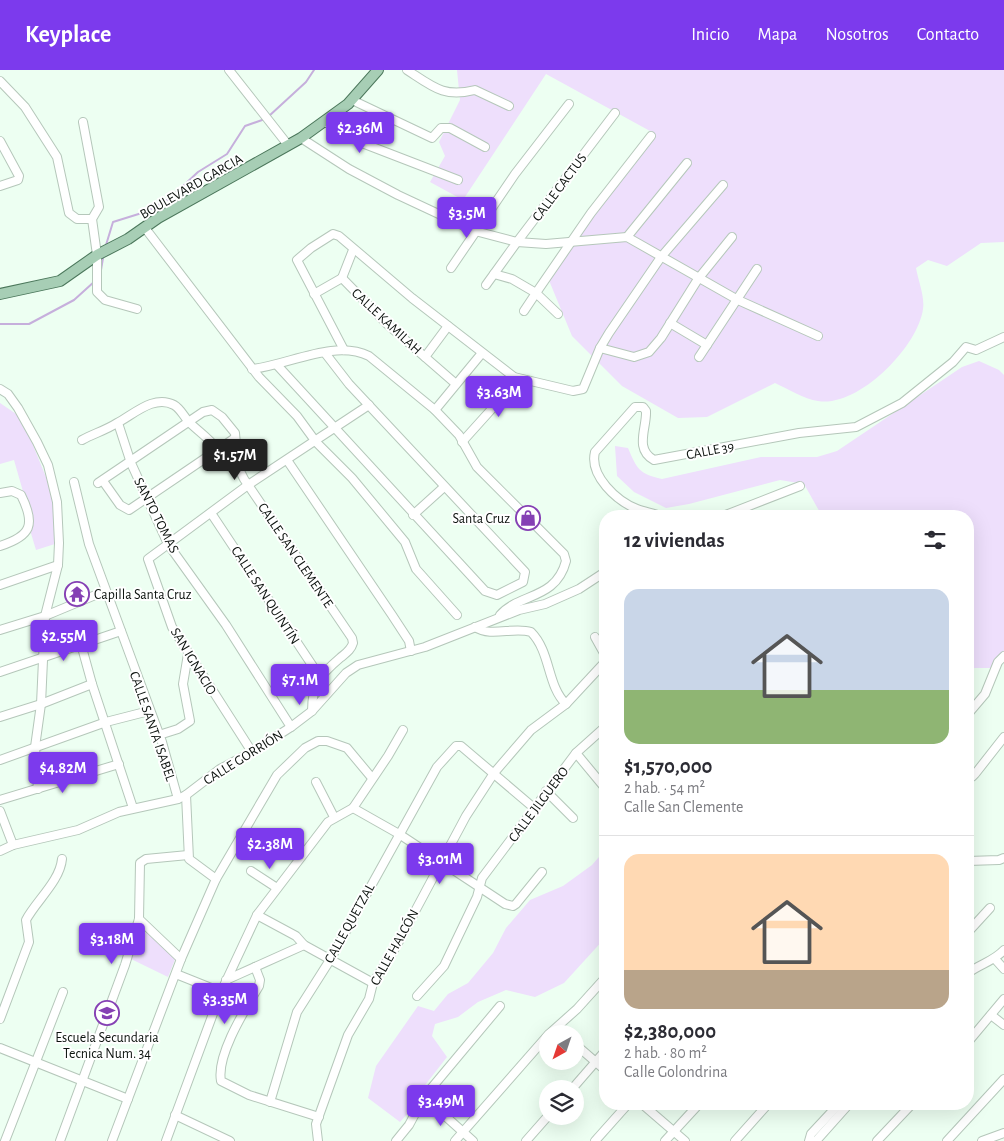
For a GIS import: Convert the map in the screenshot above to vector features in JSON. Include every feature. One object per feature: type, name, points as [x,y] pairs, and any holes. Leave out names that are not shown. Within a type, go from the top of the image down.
[{"type":"main road","name":"BOULEVARD GARCIA","points":[[0,294],[60,281],[97,255],[128,240],[158,218],[301,138],[325,122],[352,100],[378,70]]},
{"type":"street","points":[[229,70],[288,145]]},
{"type":"street","points":[[407,70],[445,92],[457,94],[475,90],[509,106]]},
{"type":"street","points":[[0,81],[25,108],[54,150],[69,213],[77,219],[92,219]]},
{"type":"street","points":[[352,100],[432,138],[442,128],[450,128],[485,147]]},
{"type":"street","points":[[452,268],[475,231],[569,104]]},
{"type":"street","name":"CALLE CACTUS","points":[[486,285],[615,114]]},
{"type":"street","points":[[83,122],[99,207],[92,219],[97,255],[97,292],[105,300],[137,309]]},
{"type":"street","points":[[325,122],[362,143],[458,180]]},
{"type":"street","points":[[524,311],[591,213],[651,136]]},
{"type":"street","points":[[301,138],[349,169],[398,195],[475,231],[517,242],[546,244],[627,237],[738,300],[818,336]]},
{"type":"street","points":[[0,140],[19,176],[18,180],[0,186]]},
{"type":"street","points":[[627,237],[687,163]]},
{"type":"street","points":[[344,350],[298,264],[298,258],[334,234],[339,236],[353,250],[514,377],[573,391],[583,389],[600,348],[661,257],[723,185]]},
{"type":"street","points":[[145,228],[252,368],[296,416],[316,442],[352,478],[405,542],[416,569],[457,615]]},
{"type":"street","points":[[600,348],[634,357],[648,352],[670,323],[698,279],[732,237]]},
{"type":"street","points":[[342,278],[353,250]]},
{"type":"street","points":[[699,357],[757,269]]},
{"type":"street","points":[[494,274],[512,279],[536,293],[558,314]]},
{"type":"street","name":"CALLE KAMILAH","points":[[314,294],[342,278],[386,324],[456,384]]},
{"type":"street","points":[[670,323],[708,345]]},
{"type":"street","points":[[425,357],[448,326]]},
{"type":"street","name":"CALLE 39","points":[[643,510],[632,506],[614,494],[594,466],[595,452],[635,407],[643,407],[646,411],[644,449],[649,457],[654,460],[799,433],[856,427],[888,412],[902,403],[936,377],[966,347],[976,350],[1004,337]]},
{"type":"street","points":[[252,368],[278,366],[325,353],[358,350],[369,356],[435,410],[459,435],[477,467],[564,554],[566,560],[561,574],[543,592],[508,608],[498,618]]},
{"type":"street","points":[[278,366],[337,428],[413,515],[485,591],[497,594],[523,582],[525,572],[348,384],[325,353]]},
{"type":"street","points":[[435,410],[482,353]]},
{"type":"street","points":[[462,442],[498,402],[514,377]]},
{"type":"street","points":[[0,389],[8,394],[37,442],[53,482],[57,502],[58,565],[45,616],[41,704],[35,747],[38,790]]},
{"type":"street","points":[[82,440],[118,423],[145,406],[162,402],[175,405],[189,422],[210,440],[217,449]]},
{"type":"street","points":[[168,544],[248,485],[316,442],[369,405]]},
{"type":"street","name":"CALLE SAN CLEMENTE","points":[[147,500],[126,510],[100,482],[131,463],[203,412],[212,410],[233,429],[238,467],[248,485],[352,638],[353,643],[349,650],[320,677],[312,694],[312,711]]},
{"type":"street","name":"SANTO TOMAS","points":[[118,423],[131,463],[168,544],[226,625],[291,726]]},
{"type":"street","points":[[147,500],[235,438]]},
{"type":"street","points":[[287,460],[409,641],[411,651]]},
{"type":"street","name":"CALLE SANTA ISABEL","points":[[74,482],[89,544],[159,735],[178,799]]},
{"type":"street","points":[[413,515],[444,486]]},
{"type":"street","points":[[738,510],[800,486]]},
{"type":"street","points":[[0,493],[12,491],[21,496],[30,522],[30,528],[24,536],[0,546]]},
{"type":"street","name":"CALLE SAN QUINTÍN","points":[[212,513],[320,677]]},
{"type":"street","name":"SAN IGNACIO","points":[[168,544],[150,556],[149,562],[172,627],[252,752]]},
{"type":"street","points":[[0,586],[58,565]]},
{"type":"street","name":"CALLE GORRIÓN","points":[[0,851],[13,845],[78,830],[108,816],[134,808],[178,799],[186,795],[220,768],[252,752],[312,711],[346,673],[358,665],[411,651],[498,618],[567,596],[599,576]]},
{"type":"street","points":[[0,630],[45,616],[105,591]]},
{"type":"street","points":[[475,627],[493,632],[517,629],[531,632],[542,646],[559,694],[566,704]]},
{"type":"street","points":[[0,672],[121,631]]},
{"type":"street","points":[[595,637],[599,644]]},
{"type":"street","points":[[81,644],[92,684],[134,808]]},
{"type":"street","points":[[159,735],[178,729],[190,721],[183,684],[188,654]]},
{"type":"street","points":[[974,707],[985,694],[1001,659]]},
{"type":"street","name":"CALLE HALCÓN","points":[[318,1141],[316,1128],[319,1117],[348,1036],[369,999],[373,983],[397,945],[440,861],[494,773],[531,730],[566,704],[599,668]]},
{"type":"street","points":[[0,717],[41,704],[92,684]]},
{"type":"street","points":[[0,760],[106,722],[149,711]]},
{"type":"street","points":[[166,1141],[221,992],[257,915],[334,817],[353,808],[403,730]]},
{"type":"street","name":"CALLE JILGUERO","points":[[417,996],[444,966],[477,896],[482,878],[576,753],[599,732]]},
{"type":"street","points":[[974,772],[1004,737]]},
{"type":"street","points":[[112,1141],[181,959],[216,879],[278,775],[312,742],[328,741],[347,748],[372,778]]},
{"type":"street","name":"CALLE QUETZAL","points":[[270,1102],[297,1012],[330,960],[437,767],[459,745],[494,773]]},
{"type":"street","points":[[576,753],[599,781]]},
{"type":"street","points":[[0,800],[119,764]]},
{"type":"street","points":[[494,773],[534,808]]},
{"type":"street","points":[[316,782],[334,817]]},
{"type":"street","points":[[546,791],[573,818]]},
{"type":"street","points":[[186,795],[189,822],[188,855],[192,862],[216,879]]},
{"type":"street","points":[[353,808],[399,834],[505,904],[513,906],[542,872]]},
{"type":"street","points":[[0,811],[2,821],[13,845]]},
{"type":"street","points":[[60,1141],[139,919],[140,863],[146,859],[188,855]]},
{"type":"street","points":[[974,861],[999,860],[1004,858]]},
{"type":"street","points":[[0,1019],[28,942],[26,920],[58,872],[62,859]]},
{"type":"street","points":[[251,871],[277,888]]},
{"type":"street","points":[[974,925],[990,908]]},
{"type":"street","points":[[257,915],[296,936],[304,945],[373,983]]},
{"type":"street","points":[[139,919],[181,959]]},
{"type":"street","points":[[226,980],[304,945]]},
{"type":"street","points":[[974,969],[995,959],[1004,950]]},
{"type":"street","points":[[995,959],[1004,969]]},
{"type":"street","points":[[255,967],[260,980],[259,986],[234,1030],[220,1071],[221,1081],[250,1095],[319,1117]]},
{"type":"street","points":[[176,974],[221,992]]},
{"type":"street","points":[[559,1025],[599,985]]},
{"type":"street","points":[[5,1141],[63,992]]},
{"type":"street","points":[[974,1035],[1004,999]]},
{"type":"street","points":[[396,1141],[409,1125],[424,1097],[500,1006]]},
{"type":"street","points":[[991,1015],[1004,1025]]},
{"type":"street","points":[[455,1141],[539,1045]]},
{"type":"street","points":[[0,1048],[82,1079],[128,1099]]},
{"type":"street","points":[[584,1052],[599,1065]]},
{"type":"street","points":[[580,1080],[599,1058]]},
{"type":"street","points":[[947,1141],[1004,1079]]},
{"type":"street","points":[[424,1097],[473,1141]]},
{"type":"street","points":[[595,1141],[623,1110]]},
{"type":"street","points":[[649,1110],[685,1141]]},
{"type":"street","points":[[665,1141],[693,1110]]},
{"type":"street","points":[[735,1141],[763,1110]]},
{"type":"street","points":[[809,1141],[812,1134],[834,1110]]},
{"type":"street","points":[[816,1141],[844,1110]]},
{"type":"street","points":[[877,1141],[906,1110]]},
{"type":"street","points":[[175,1116],[230,1141]]},
{"type":"street","points":[[526,1141],[540,1125]]},
{"type":"street","points":[[982,1141],[1004,1133]]},
{"type":"shaded area","points":[[457,70],[1004,70],[1004,242],[981,243],[947,266],[928,260],[916,268],[923,304],[919,324],[898,357],[884,372],[851,395],[834,401],[818,401],[802,396],[775,383],[707,417],[678,418],[622,386],[572,336],[548,278],[559,258],[650,131],[546,74],[463,200],[430,182],[445,156],[439,142],[460,100]]},
{"type":"shaded area","points":[[979,361],[999,370],[1004,375],[1004,656],[995,668],[974,668],[974,510],[819,510],[804,484],[780,480],[689,504],[666,508],[634,492],[617,476],[615,446],[628,448],[637,466],[644,473],[662,479],[761,457],[817,457],[837,451],[962,367]]},
{"type":"shaded area","points":[[0,403],[22,418],[52,492],[58,543],[36,550],[30,530],[32,523],[14,460],[0,464]]},
{"type":"shaded area","points":[[599,857],[599,945],[564,983],[535,997],[506,990],[478,1002],[458,1017],[435,1024],[432,1036],[447,1057],[422,1089],[423,1097],[400,1122],[368,1098],[376,1066],[418,1006],[434,1011],[448,994],[468,983],[493,953],[506,928],[530,900],[563,886],[592,865]]},
{"type":"shaded area","points":[[146,932],[176,957],[168,977],[131,959]]},
{"type":"waterway","points":[[269,116],[306,82],[314,70]]},
{"type":"waterway","points":[[106,245],[113,222],[145,212],[169,199],[198,172],[227,154],[245,126],[265,119]]},
{"type":"waterway","points":[[101,270],[103,258]]},
{"type":"waterway","points":[[0,324],[29,324],[74,300],[95,281]]},
{"type":"place","name":"Santa Cruz","points":[[528,518]]},
{"type":"place","name":"Capilla Santa Cruz","points":[[77,594]]},
{"type":"place","name":"Escuela Secundaria Tecnica Num. 34","points":[[107,1013]]}]
